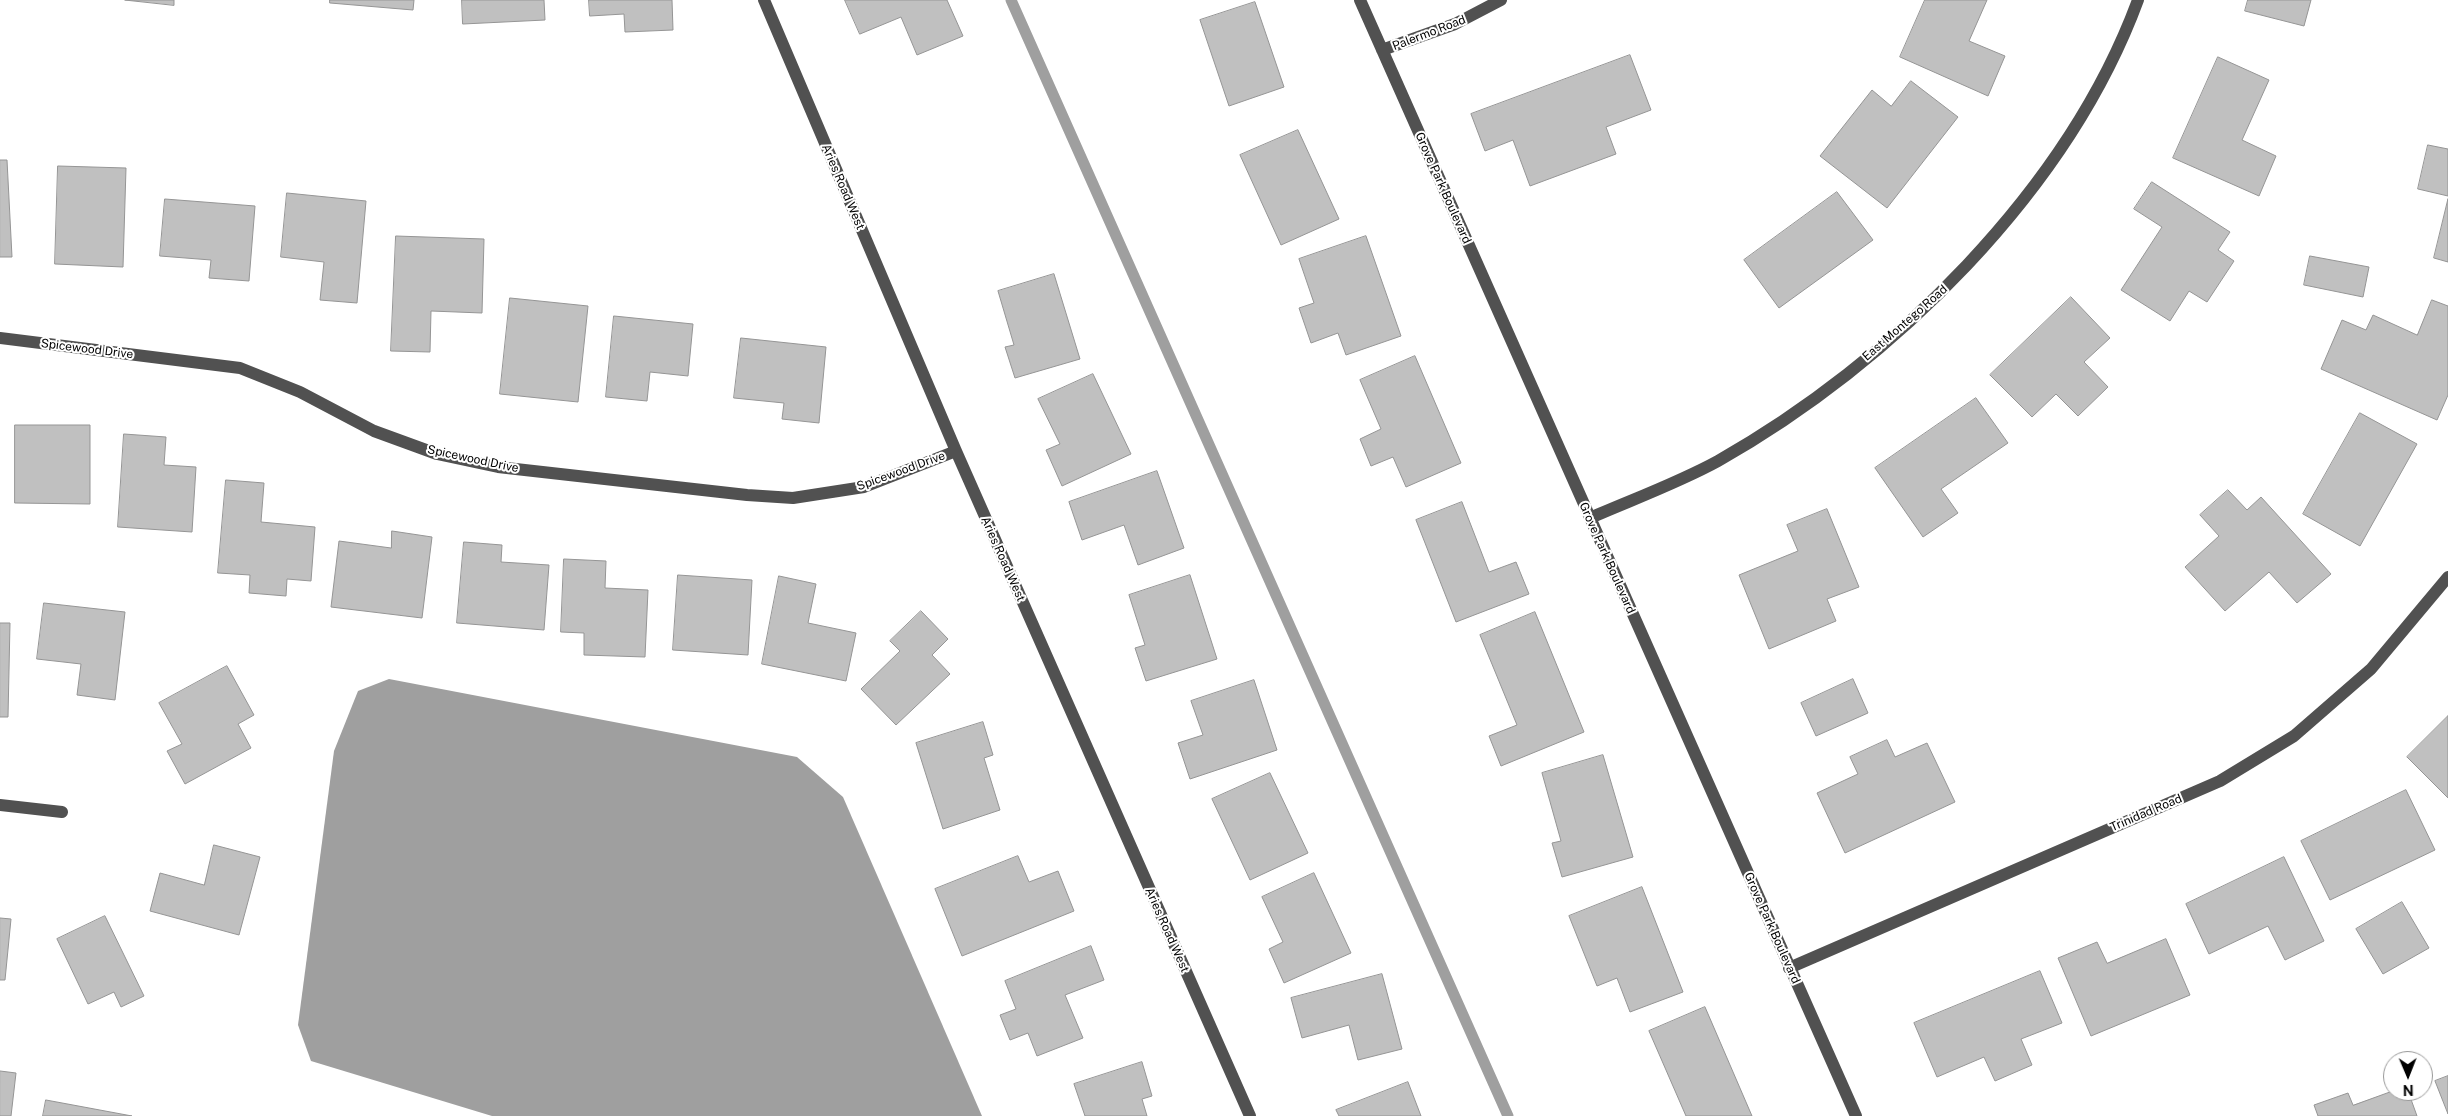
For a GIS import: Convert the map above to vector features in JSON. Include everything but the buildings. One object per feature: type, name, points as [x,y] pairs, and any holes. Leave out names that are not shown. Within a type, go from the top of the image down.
[{"type":"street","name":"Aries Road West","points":[[764,0],[956,452],[1250,1116]]},
{"type":"street","name":"Grove Park Boulevard","points":[[1360,0],[1856,1116]]},
{"type":"street","name":"Palermo Road","points":[[1382,50],[1455,24],[1501,0]]},
{"type":"street","name":"East Montego Road","points":[[1590,518],[1717,461],[1773,426],[1826,391],[1938,297],[2020,206],[2089,105],[2138,0]]},
{"type":"street","name":"Spicewood Drive","points":[[0,338],[240,368],[300,392],[374,431],[438,454],[498,467],[747,495],[793,498],[864,487],[956,452]]},
{"type":"street","name":"Trinidad Road","points":[[1789,968],[2220,781],[2294,736],[2371,669],[2448,576]]},
{"type":"street","points":[[0,805],[62,812]]},
{"type":"shaded area","points":[[389,679],[797,757],[843,797],[982,1116],[492,1116],[311,1061],[298,1025],[334,751],[358,691]]},
{"type":"waterway","points":[[1011,0],[1508,1116]]}]
